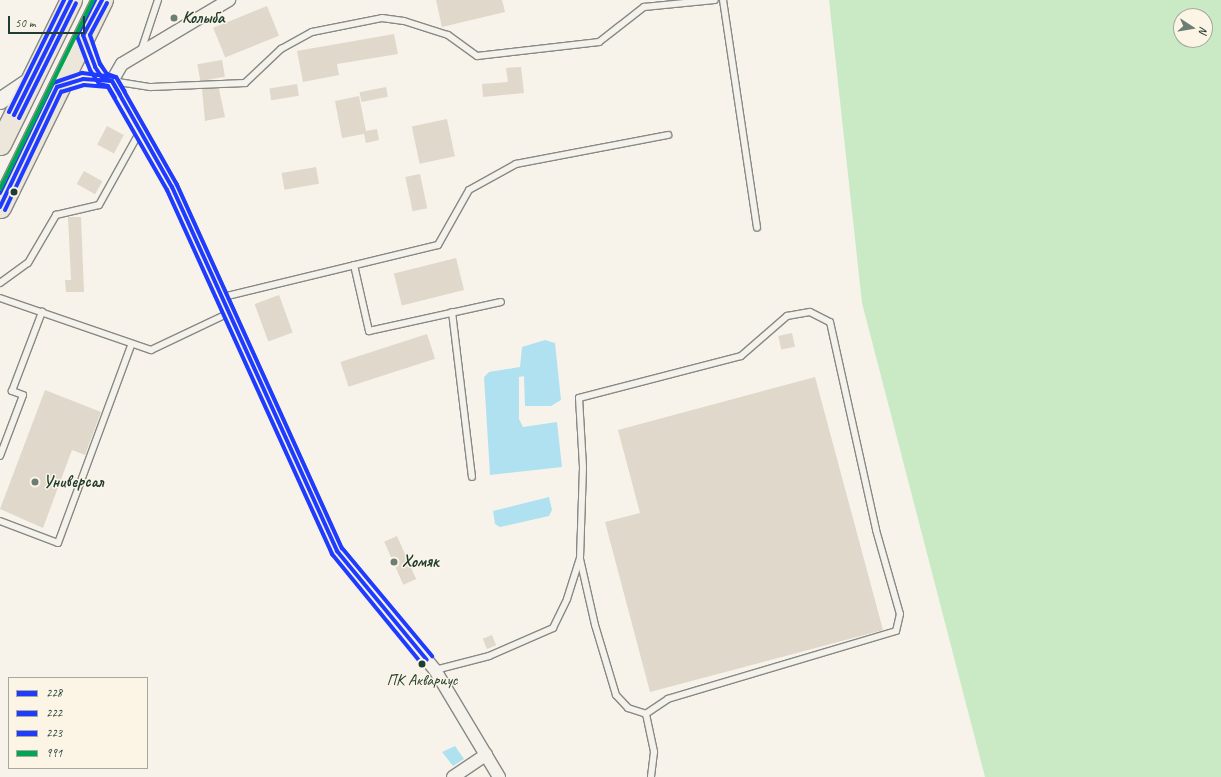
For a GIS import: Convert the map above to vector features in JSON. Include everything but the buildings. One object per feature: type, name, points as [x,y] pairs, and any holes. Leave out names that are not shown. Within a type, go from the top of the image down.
[{"type":"highway","points":[[0,144],[71,0]]},
{"type":"highway","points":[[0,189],[93,0]]},
{"type":"highway","points":[[0,207],[57,87],[102,0]]},
{"type":"street","points":[[108,80],[122,64],[141,51],[229,0]]},
{"type":"street","points":[[83,35],[89,55],[108,80],[172,187],[337,551],[435,670],[499,777]]},
{"type":"street","points":[[0,101],[23,88],[35,72]]},
{"type":"street","points":[[57,87],[82,79],[108,80]]},
{"type":"street","points":[[453,777],[486,756]]},
{"type":"lane","points":[[141,51],[158,0]]},
{"type":"lane","points":[[108,80],[151,87],[245,83],[281,49],[312,32],[382,18],[404,21],[448,35],[477,56],[599,42],[644,7],[715,0]]},
{"type":"lane","points":[[723,0],[757,227]]},
{"type":"lane","points":[[0,283],[28,263],[56,215],[99,205],[140,133]]},
{"type":"lane","points":[[223,297],[438,245],[469,190],[516,164],[668,135]]},
{"type":"lane","points":[[354,265],[370,331],[501,302]]},
{"type":"lane","points":[[0,298],[42,312],[131,346],[151,350],[161,348],[229,313]]},
{"type":"lane","points":[[0,456],[23,395],[12,391],[42,312]]},
{"type":"lane","points":[[452,312],[472,477]]},
{"type":"lane","points":[[810,312],[830,322],[876,530],[900,614],[896,631],[685,693],[668,699],[646,714],[628,708],[616,695],[594,625],[580,558],[583,467],[579,398],[741,356],[787,316],[810,312]]},
{"type":"lane","points":[[0,522],[58,543],[131,346]]},
{"type":"lane","points":[[435,670],[489,656],[552,628],[567,599],[580,558]]},
{"type":"lane","points":[[646,714],[654,752],[651,777]]},
{"type":"green space","points":[[829,0],[1221,0],[1221,777],[985,777],[862,303]]},
{"type":"water","points":[[545,340],[555,343],[561,400],[551,406],[525,406],[524,376],[519,377],[519,419],[523,427],[557,422],[562,467],[490,475],[484,377],[489,372],[520,367],[522,347]]},
{"type":"water","points":[[549,497],[552,510],[549,516],[500,527],[495,524],[493,511]]},
{"type":"water","points":[[455,746],[464,759],[453,766],[442,752]]},
{"type":"transit line","name":"223","points":[[9,112],[64,0]]},
{"type":"transit line","name":"228","points":[[14,115],[71,0]]},
{"type":"transit line","name":"991","points":[[0,189],[93,0]]},
{"type":"transit line","name":"222","points":[[95,0],[77,36],[90,70],[99,84],[108,86],[115,98]]},
{"type":"transit line","name":"228","points":[[102,0],[83,35],[95,67],[103,79],[112,81],[120,95]]},
{"type":"transit line","name":"222","points":[[19,118],[76,3]]},
{"type":"transit line","name":"223","points":[[107,3],[90,35],[100,64],[107,74],[116,77],[125,92]]},
{"type":"transit line","name":"223","points":[[0,193],[53,83],[82,73],[116,77],[177,185],[342,548],[432,656]]},
{"type":"transit line","name":"228","points":[[0,207],[57,87],[83,79],[112,81],[172,187],[337,551],[427,660]]},
{"type":"transit line","name":"222","points":[[5,210],[61,92],[84,85],[108,87],[167,190],[332,554],[422,664]]},
{"type":"place","name":"Колыба","points":[[174,18]]},
{"type":"place","name":"Универсал","points":[[35,482]]},
{"type":"place","name":"Хомяк","points":[[394,562]]},
{"type":"place","name":"ПК Аквариус","points":[[422,664]]}]
